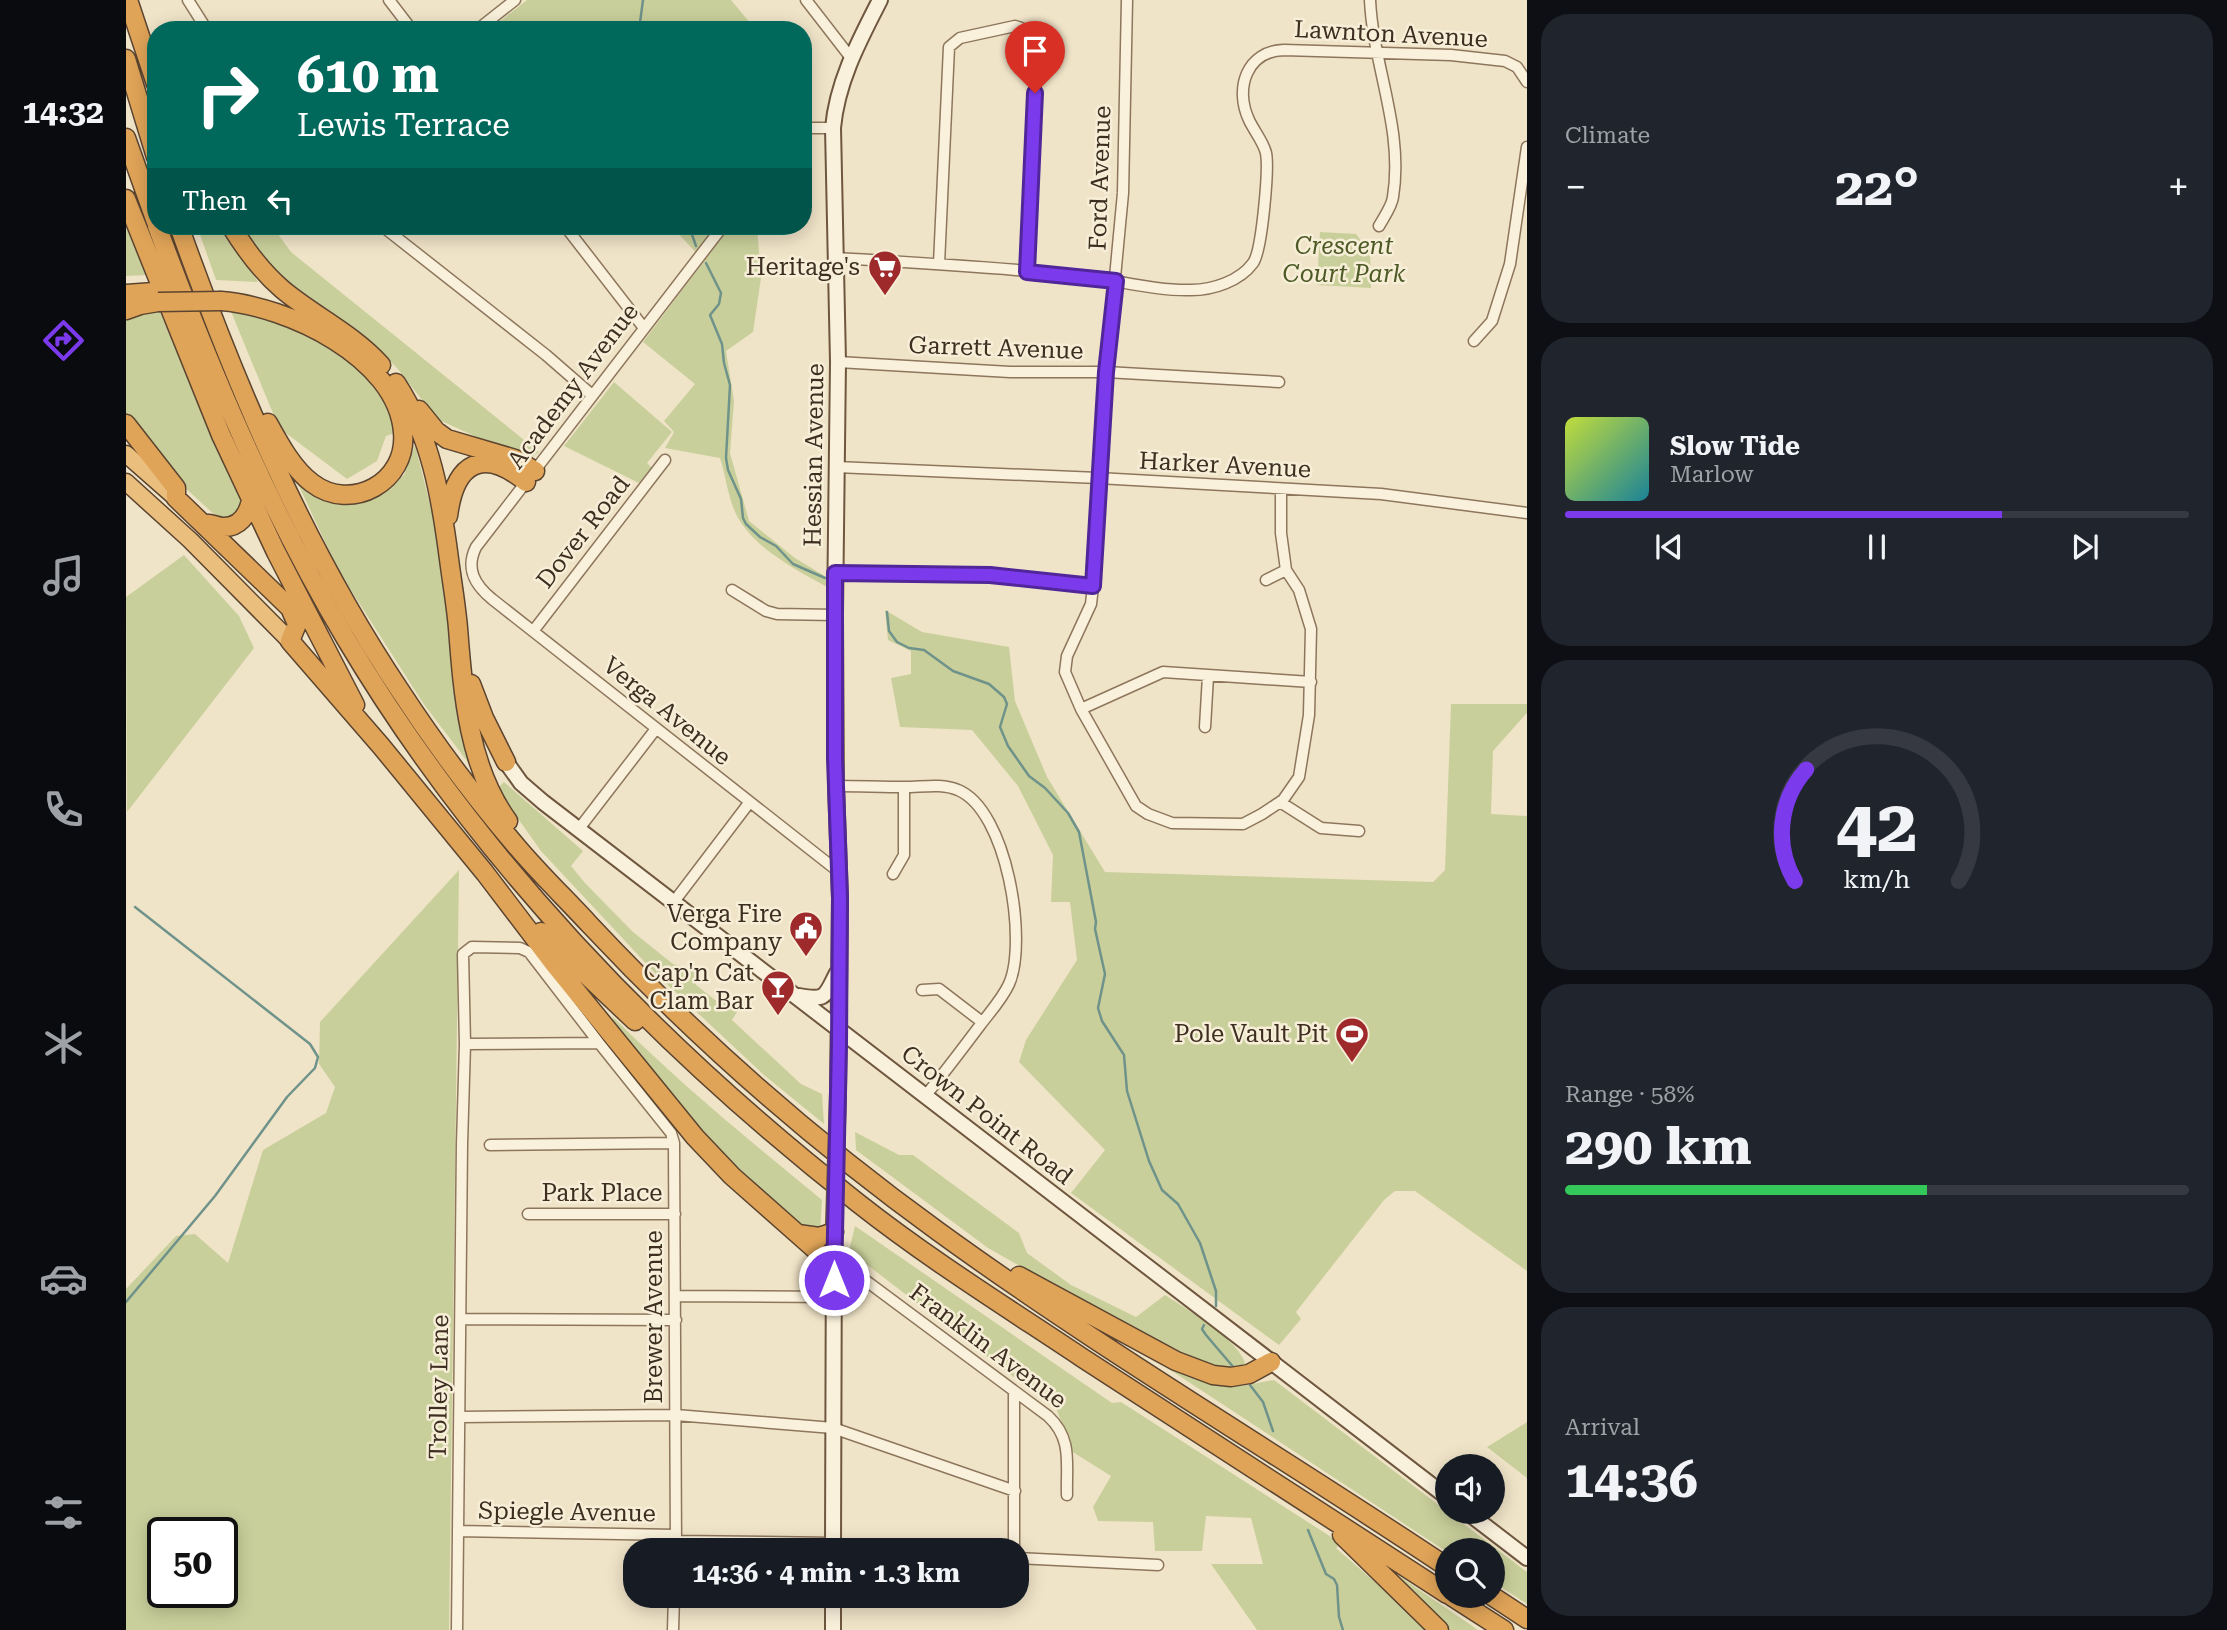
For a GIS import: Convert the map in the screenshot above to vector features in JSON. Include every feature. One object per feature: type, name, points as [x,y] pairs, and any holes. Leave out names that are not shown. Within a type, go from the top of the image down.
[{"type":"highway","points":[[128,0],[147,58]]},
{"type":"highway","points":[[126,59],[147,128]]},
{"type":"highway","points":[[126,138],[147,198]]},
{"type":"highway","points":[[126,199],[193,369],[251,500],[340,677],[381,746]]},
{"type":"highway","points":[[126,207],[136,226]]},
{"type":"highway","points":[[160,235],[214,370],[280,515],[325,603],[372,681],[434,772],[511,870],[585,954],[670,1041],[797,1154],[905,1238],[1435,1586]]},
{"type":"highway","points":[[182,235],[228,354],[286,489],[367,639],[444,755],[521,851],[564,897],[660,998],[775,1103],[878,1186],[1046,1307],[1435,1558]]},
{"type":"highway","points":[[237,235],[272,280],[362,346],[442,435],[453,441],[515,459],[530,476]]},
{"type":"highway","points":[[219,296],[294,318],[321,331],[360,361],[387,392],[401,421],[402,452],[394,470],[375,488],[358,495],[339,495],[313,485],[299,471],[272,431],[244,373],[228,354]]},
{"type":"highway","points":[[138,302],[219,296],[274,299],[323,317]]},
{"type":"highway","points":[[396,383],[416,417],[437,481],[458,626],[466,705],[486,782],[502,813],[558,881],[564,897]]},
{"type":"highway","points":[[126,424],[176,488],[176,498]]},
{"type":"highway","points":[[126,454],[281,598],[296,618],[296,630],[290,641]]},
{"type":"highway","points":[[446,537],[452,493],[458,480],[468,470],[481,464],[498,464],[530,476]]},
{"type":"highway","points":[[126,482],[190,540],[290,641],[381,746],[485,873],[555,965],[695,1137],[732,1176],[825,1260],[834,1289]]},
{"type":"highway","points":[[204,524],[227,527],[237,523],[246,516],[251,500]]},
{"type":"highway","points":[[272,542],[281,579],[281,598]]},
{"type":"highway","points":[[458,626],[475,698],[506,762]]},
{"type":"highway","points":[[485,873],[546,937],[648,1035],[670,1041]]},
{"type":"highway","points":[[798,1234],[819,1237],[834,1227]]},
{"type":"highway","points":[[970,1254],[990,1260],[1176,1361],[1213,1376],[1249,1374],[1271,1362]]},
{"type":"highway","points":[[1317,1511],[1439,1630]]},
{"type":"highway","points":[[1505,1605],[1523,1617]]},
{"type":"highway","points":[[1470,1608],[1502,1628]]},
{"type":"main road","name":"Hessian Avenue","points":[[833,1538],[834,1227],[840,969],[835,615],[838,362],[832,128],[852,58],[880,0]]},
{"type":"main road","name":"Crown Point Road","points":[[506,762],[528,790],[578,830],[1435,1488]]},
{"type":"main road","points":[[797,996],[811,999],[824,997],[840,969]]},
{"type":"main road","points":[[1483,1524],[1527,1558]]},
{"type":"main road","points":[[833,1608],[833,1630]]},
{"type":"street","points":[[188,0],[201,21]]},
{"type":"street","points":[[389,0],[405,21]]},
{"type":"street","points":[[488,21],[515,0]]},
{"type":"street","points":[[806,0],[852,58]]},
{"type":"street","name":"Ford Avenue","points":[[1127,0],[1124,193],[1106,372],[1093,586],[1091,604],[1066,665],[1068,679],[1123,787],[1136,806],[1148,814],[1172,823],[1243,824],[1280,802]]},
{"type":"street","points":[[1370,0],[1376,54],[1394,132],[1393,199],[1379,226]]},
{"type":"street","points":[[939,264],[949,47],[960,38],[1011,27],[1024,28],[1030,34],[1037,51],[1027,272]]},
{"type":"street","name":"Lawnton Avenue","points":[[836,258],[939,264],[1192,290],[1220,285],[1252,265],[1259,248],[1266,162],[1263,144],[1248,120],[1243,82],[1250,65],[1257,58],[1274,50],[1451,55],[1504,61],[1517,67],[1527,82]]},
{"type":"street","points":[[812,128],[832,128]]},
{"type":"street","points":[[1474,341],[1492,321],[1510,264],[1526,170],[1527,148]]},
{"type":"street","points":[[393,235],[546,355],[592,395]]},
{"type":"street","points":[[572,235],[644,328]]},
{"type":"street","name":"Academy Avenue","points":[[473,579],[472,559],[476,547],[716,235]]},
{"type":"street","name":"Garrett Avenue","points":[[838,362],[1010,372],[1106,372],[1279,382]]},
{"type":"street","name":"Dover Road","points":[[534,630],[665,460]]},
{"type":"street","name":"Harker Avenue","points":[[836,467],[1381,494],[1527,513]]},
{"type":"street","points":[[1281,490],[1281,533],[1286,570],[1298,590],[1311,629],[1311,682],[1302,766],[1298,778],[1280,802],[1321,828],[1359,831]]},
{"type":"street","points":[[1265,580],[1286,570]]},
{"type":"street","points":[[835,573],[990,575],[1093,586]]},
{"type":"street","name":"Verga Avenue","points":[[473,579],[481,590],[839,872]]},
{"type":"street","points":[[732,590],[766,611],[777,614],[835,615]]},
{"type":"street","points":[[1081,709],[1163,672],[1311,682]]},
{"type":"street","points":[[1205,727],[1208,676]]},
{"type":"street","points":[[578,830],[656,730]]},
{"type":"street","points":[[836,786],[951,788],[974,800],[986,815],[1009,872],[1015,960],[1009,984],[926,1096]]},
{"type":"street","points":[[892,874],[904,855],[904,787]]},
{"type":"street","points":[[673,903],[749,803]]},
{"type":"street","name":"Trolley Lane","points":[[457,1630],[461,1144],[465,1044],[463,954],[472,947],[520,948],[529,952],[599,1043]]},
{"type":"street","points":[[922,990],[939,989],[982,1022]]},
{"type":"street","points":[[465,1044],[599,1043],[671,1133],[674,1143],[490,1144]]},
{"type":"street","name":"Brewer Avenue","points":[[674,1143],[676,1538]]},
{"type":"street","name":"Park Place","points":[[528,1214],[675,1214]]},
{"type":"street","name":"Franklin Avenue","points":[[834,1257],[1060,1427],[1065,1440],[1067,1495]]},
{"type":"street","points":[[675,1296],[834,1289]]},
{"type":"street","points":[[461,1319],[676,1320]]},
{"type":"street","points":[[1014,1391],[1014,1538]]},
{"type":"street","points":[[460,1417],[676,1415],[833,1428],[1015,1491]]},
{"type":"street","name":"Spiegle Avenue","points":[[458,1531],[623,1539]]},
{"type":"street","points":[[1029,1559],[1158,1565]]},
{"type":"street","points":[[673,1630],[674,1608]]},
{"type":"green space","points":[[527,0],[731,0],[748,21],[500,21]]},
{"type":"green space","points":[[126,217],[150,275],[126,276]]},
{"type":"green space","name":"Crescent Court Park","points":[[1320,232],[1356,234],[1364,245],[1370,248],[1371,288],[1317,285]]},
{"type":"green space","points":[[200,235],[226,235],[258,282],[216,280]]},
{"type":"green space","points":[[247,235],[279,235],[291,252],[539,452],[528,460],[437,419],[397,368],[368,339],[277,273]]},
{"type":"green space","points":[[679,235],[758,235],[761,278],[753,332],[726,351],[734,401],[730,453],[749,521],[795,558],[828,578],[827,587],[777,557],[745,528],[731,502],[720,458],[665,448],[674,432],[664,421],[695,384],[643,342],[704,261]]},
{"type":"green space","points":[[230,309],[272,317],[313,333],[333,345],[366,375],[392,411],[401,431],[386,436],[377,461],[347,479],[279,428]]},
{"type":"green space","points":[[159,310],[241,498],[236,517],[217,517],[171,475],[126,414],[126,318]]},
{"type":"green space","points":[[614,382],[672,432],[647,463],[652,468],[639,483],[564,446]]},
{"type":"green space","points":[[415,445],[434,520],[470,765],[423,703],[338,570],[299,486],[341,503],[373,497],[404,475]]},
{"type":"green space","points":[[184,555],[239,616],[254,648],[127,812],[126,597]]},
{"type":"green space","points":[[885,610],[922,632],[1009,647],[1015,701],[1047,777],[1105,872],[1433,882],[1445,870],[1451,704],[1527,704],[1527,713],[1493,751],[1491,814],[1527,816],[1527,1271],[1415,1191],[1395,1191],[1384,1200],[1296,1312],[1301,1319],[1279,1345],[1071,1193],[1105,1150],[1019,1062],[1026,1040],[1077,960],[1070,902],[1051,902],[1053,855],[1018,786],[972,730],[900,727],[891,678],[911,674],[911,651],[888,640]]},
{"type":"green space","points":[[504,782],[583,851],[571,866],[633,932],[673,964],[694,969],[696,985],[715,1000],[740,1007],[732,1020],[801,1084],[822,1094],[824,1124],[764,1075],[654,972],[541,851],[497,789]]},
{"type":"green space","points":[[459,870],[449,1630],[126,1630],[126,1289],[176,1236],[195,1234],[228,1263],[263,1150],[326,1113],[335,1087],[319,1064],[320,1022]]},
{"type":"green space","points":[[612,1016],[688,1088],[822,1200],[820,1231],[808,1233],[722,1158],[619,1034]]},
{"type":"green space","points":[[855,1132],[899,1155],[913,1155],[1019,1233],[1027,1253],[1071,1285],[1136,1317],[1165,1295],[1226,1338],[1244,1359],[1246,1369],[1215,1371],[1186,1360],[988,1248],[856,1150]]},
{"type":"green space","points":[[855,1226],[1112,1403],[1121,1402],[1342,1544],[1336,1548],[1430,1630],[1257,1630],[1211,1564],[1263,1564],[1251,1518],[1206,1516],[1202,1551],[1155,1551],[1153,1522],[1098,1521],[1093,1507],[1111,1476],[1071,1451],[1057,1410],[849,1251]]},
{"type":"green space","points":[[1143,1352],[1202,1380],[1241,1386],[1274,1380],[1435,1502],[1435,1524],[1464,1524],[1482,1538],[1435,1538],[1435,1544]]},
{"type":"green space","points":[[1527,1422],[1527,1478],[1505,1461],[1505,1454],[1496,1454],[1487,1447]]},
{"type":"green space","points":[[1505,1555],[1527,1572],[1527,1604],[1505,1590]]},
{"type":"green space","points":[[1380,1563],[1435,1601],[1435,1608],[1446,1608],[1478,1630],[1450,1630]]},
{"type":"waterway","points":[[640,21],[643,0]]},
{"type":"waterway","points":[[692,235],[696,246]]},
{"type":"waterway","points":[[706,263],[721,293],[719,304],[710,315],[722,344],[730,385],[726,458],[728,470],[741,499],[743,518],[760,537],[776,546],[793,564],[825,578]]},
{"type":"waterway","points":[[887,612],[889,631],[897,642],[909,648],[924,650],[953,671],[989,684],[1004,697],[1007,704],[1000,727],[1008,746],[1029,776],[1045,788],[1068,813],[1079,832],[1105,974],[1098,1008],[1102,1021],[1124,1055],[1127,1091],[1149,1161],[1162,1190],[1178,1204],[1200,1243],[1216,1291],[1216,1306]]},
{"type":"waterway","points":[[126,1302],[215,1196],[287,1097],[315,1068],[318,1057],[310,1044],[135,907]]},
{"type":"waterway","points":[[1204,1325],[1202,1329],[1206,1335],[1235,1369]]},
{"type":"waterway","points":[[1250,1385],[1263,1402],[1273,1431]]},
{"type":"waterway","points":[[1308,1530],[1326,1574],[1334,1579],[1337,1585],[1339,1617],[1343,1630]]},
{"type":"place","name":"Heritage's","points":[[885,297]]},
{"type":"place","name":"Verga Fire Company","points":[[806,958]]},
{"type":"place","name":"Cap'n Cat Clam Bar","points":[[778,1017]]},
{"type":"place","name":"Pole Vault Pit","points":[[1352,1064]]},
{"type":"route","points":[[834,1280],[840,898],[835,758],[835,573],[990,575],[1093,586],[1098,478],[1116,281],[1027,272],[1035,93]]}]
